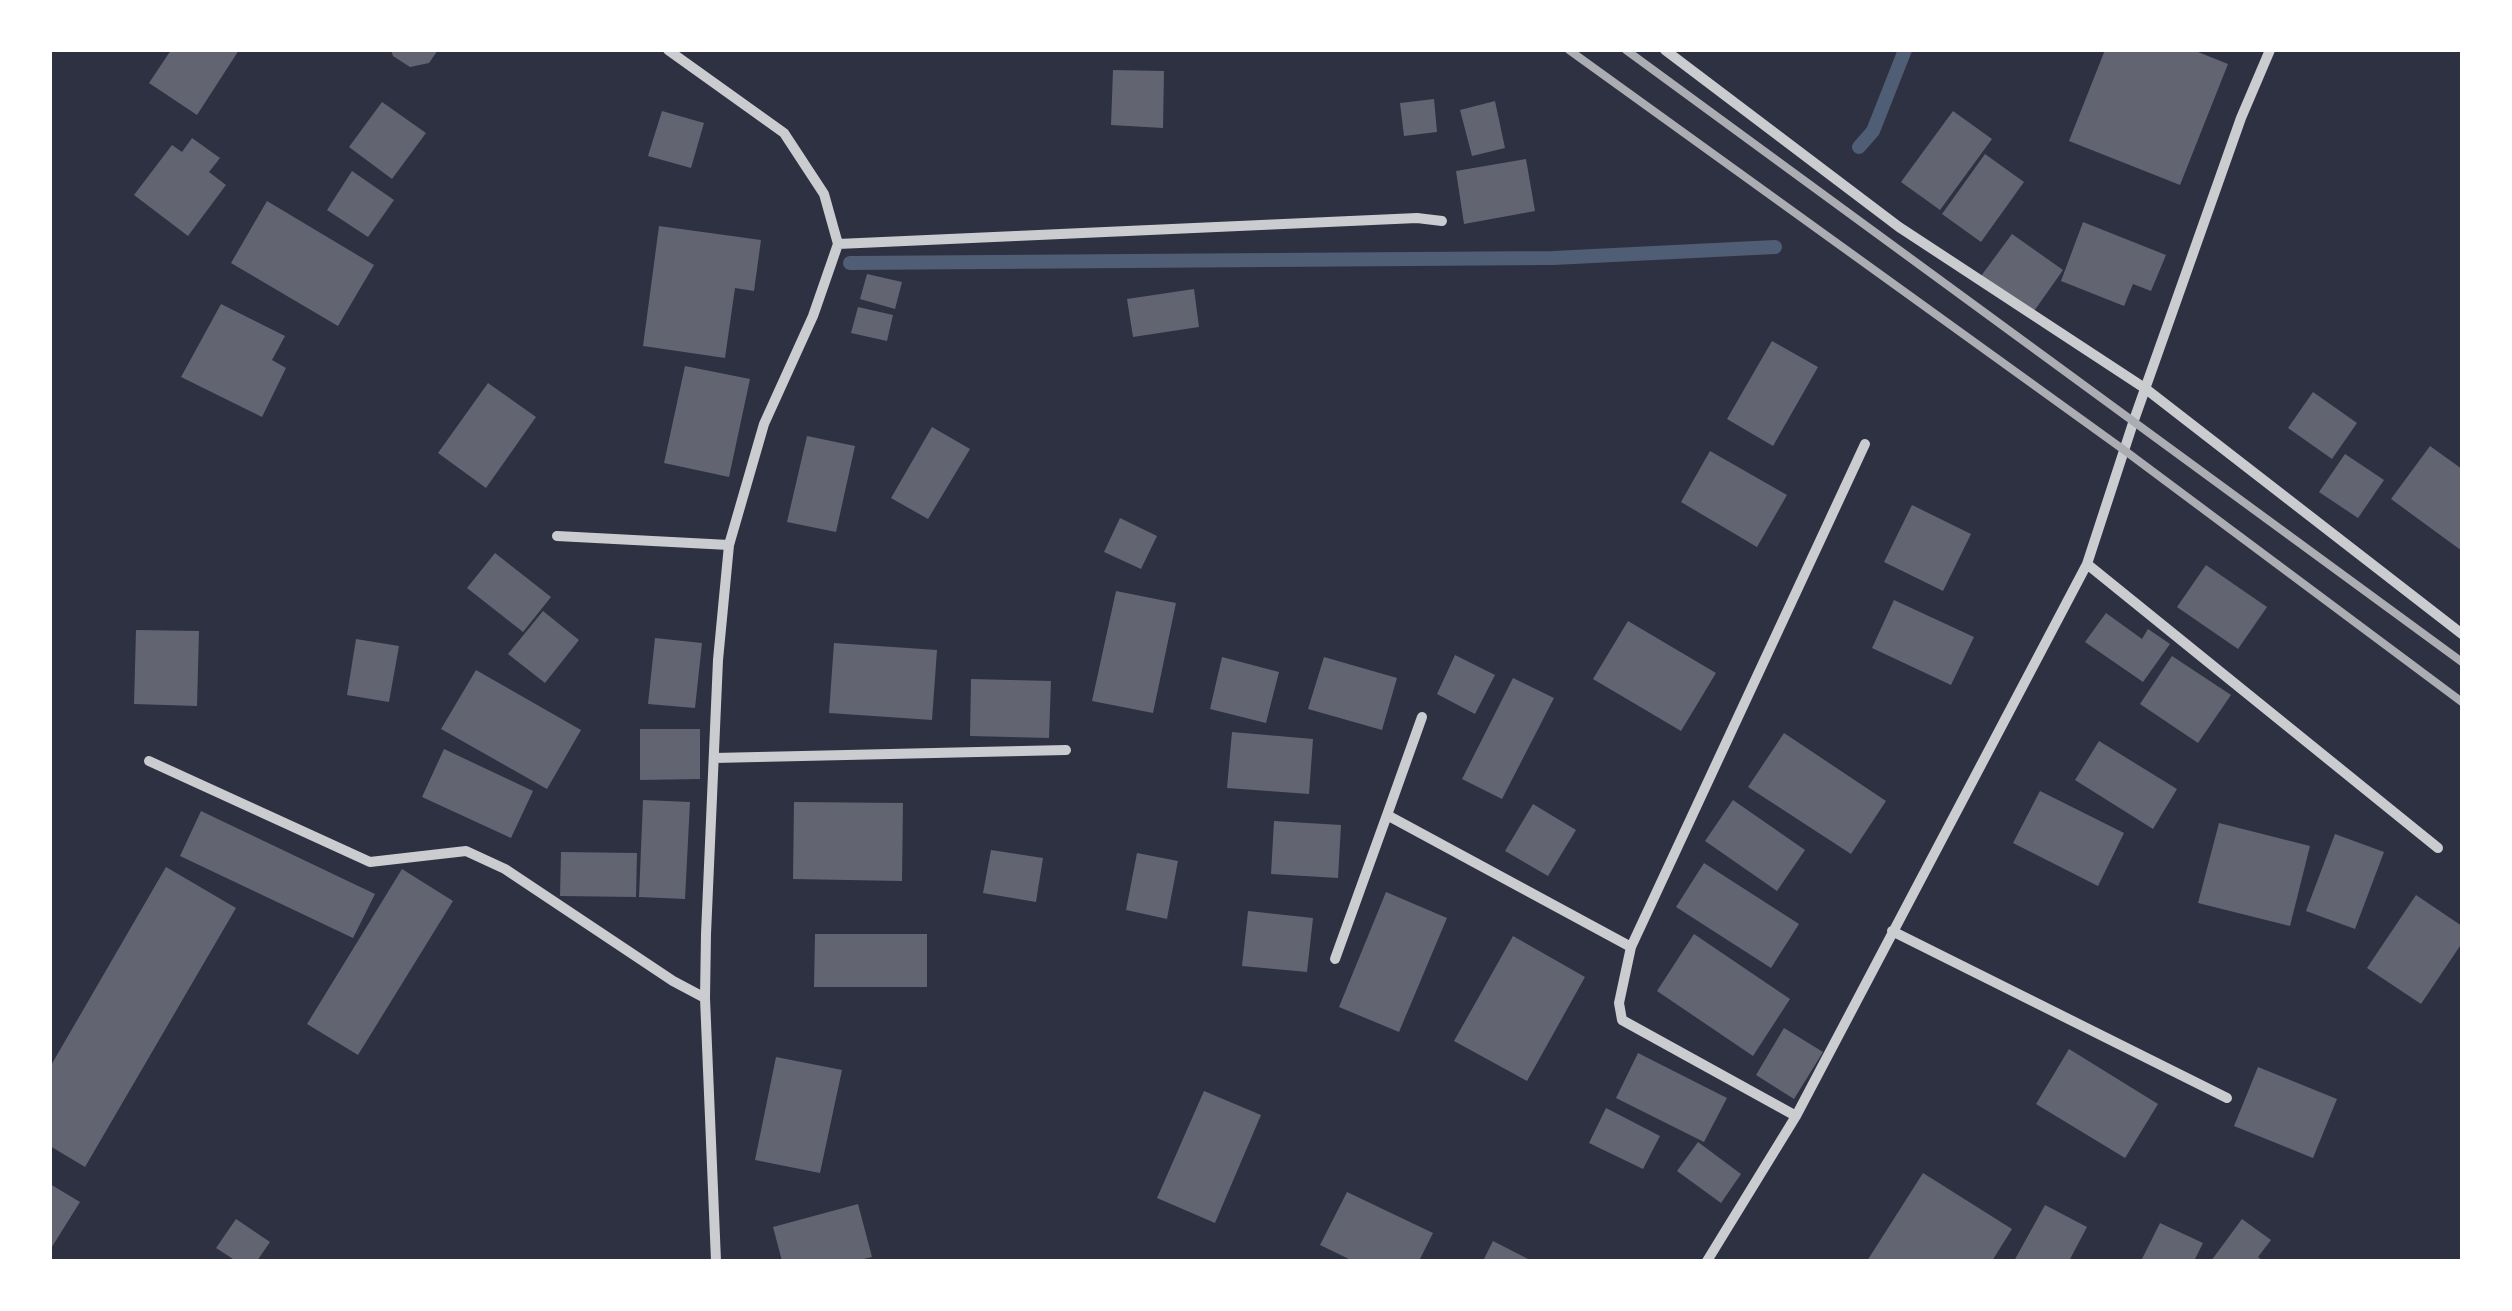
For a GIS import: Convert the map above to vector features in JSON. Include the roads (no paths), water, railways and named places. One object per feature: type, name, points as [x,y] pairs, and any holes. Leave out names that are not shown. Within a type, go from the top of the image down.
[{"type":"street","points":[[668,50],[784,133],[824,194],[838,244],[813,316],[764,424],[730,545],[718,660],[706,998],[716,1261]]},
{"type":"street","points":[[1665,50],[1899,227],[2146,389],[2462,634]]},
{"type":"street","points":[[1707,1261],[1796,1116],[2087,564],[2241,118],[2270,50]]},
{"type":"street","points":[[838,244],[1417,218],[1442,222]]},
{"type":"street","points":[[1796,1116],[1622,1020],[1619,1002],[1632,947],[1866,444]]},
{"type":"street","points":[[557,536],[730,545]]},
{"type":"street","points":[[2087,564],[2438,848]]},
{"type":"street","points":[[1335,959],[1422,717]]},
{"type":"street","points":[[714,758],[1066,750]]},
{"type":"street","points":[[149,761],[370,862],[466,851],[505,868],[673,981],[706,998]]},
{"type":"street","points":[[1387,815],[1632,947]]},
{"type":"street","points":[[1892,931],[2227,1098]]},
{"type":"waterway","points":[[1859,147],[1873,131],[1905,50]]},
{"type":"waterway","points":[[850,263],[1553,258],[1775,247]]},
{"type":"railway","points":[[1569,50],[2124,450],[2462,702]]},
{"type":"railway","points":[[1626,50],[2462,662]]}]
